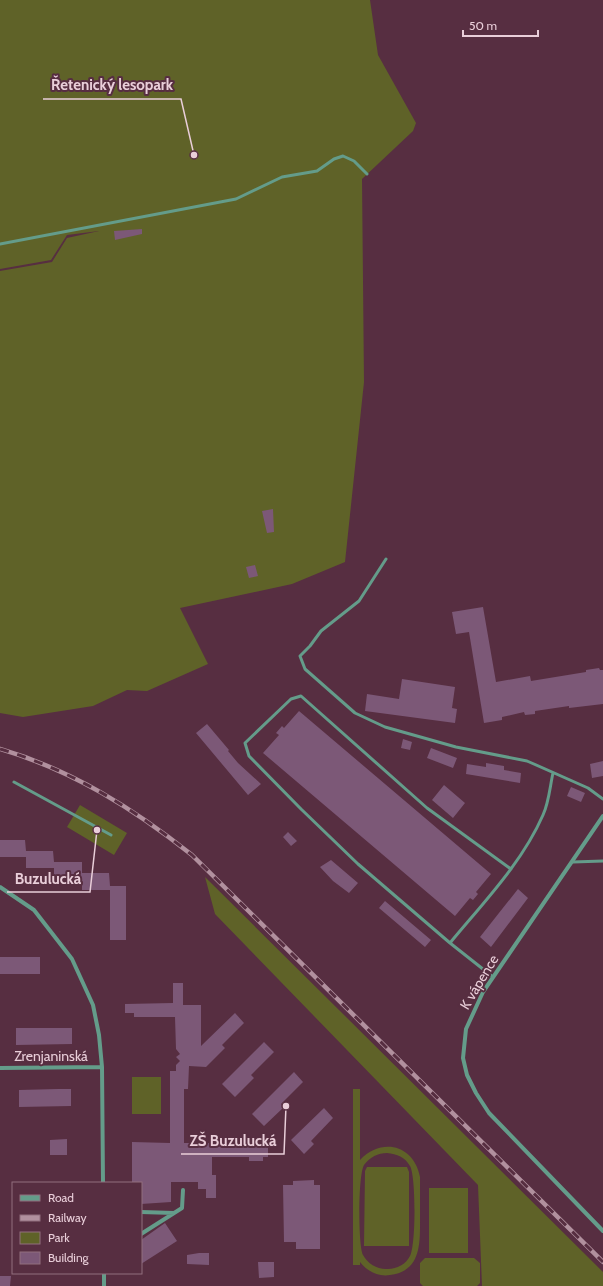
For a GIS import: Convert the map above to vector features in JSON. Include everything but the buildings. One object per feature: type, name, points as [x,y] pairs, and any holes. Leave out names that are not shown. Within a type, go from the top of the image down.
[{"type":"street","name":"K vápence","points":[[603,816],[493,977],[478,1003],[466,1029],[463,1058],[467,1075],[476,1093],[489,1113],[603,1231]]},
{"type":"street","points":[[0,887],[34,910],[72,959],[93,1005],[99,1035],[102,1067],[103,1182]]},
{"type":"street","name":"Zrenjaninská","points":[[0,1068],[102,1067]]},
{"type":"street","points":[[142,1233],[182,1208],[182,1190]]},
{"type":"street","points":[[142,1212],[174,1213]]},
{"type":"street","points":[[104,1274],[104,1286]]},
{"type":"lane","points":[[0,244],[105,226],[236,199],[282,177],[317,171],[334,159],[344,156],[354,161],[367,174]]},
{"type":"lane","points":[[386,559],[359,601],[321,631],[310,646],[300,656],[305,670],[355,713],[385,727],[456,747],[527,761],[588,788],[603,799]]},
{"type":"lane","points":[[493,977],[450,943],[358,864],[249,756],[245,743],[291,699],[301,696],[427,808],[511,869]]},
{"type":"lane","points":[[450,943],[511,869],[528,845],[544,813],[553,773]]},
{"type":"lane","points":[[14,782],[111,835]]},
{"type":"lane","points":[[573,862],[603,860]]},
{"type":"green space","points":[[0,0],[370,0],[378,55],[416,123],[413,131],[362,179],[364,382],[345,562],[292,584],[180,608],[208,664],[147,691],[127,690],[93,706],[23,717],[0,713],[0,271],[52,262],[67,238],[99,231],[67,235],[51,260],[0,269]]},
{"type":"green space","points":[[80,805],[127,833],[114,855],[67,827]]},
{"type":"green space","points":[[205,877],[603,1272],[603,1286],[482,1286],[478,1185],[215,914]]},
{"type":"green space","points":[[132,1077],[161,1077],[161,1114],[132,1114]]},
{"type":"green space","points":[[353,1089],[360,1089],[360,1160],[378,1148],[387,1147],[404,1151],[411,1158],[417,1166],[420,1177],[420,1236],[417,1254],[414,1261],[408,1268],[400,1272],[390,1275],[381,1275],[369,1271],[360,1262],[360,1265],[353,1265]],"holes":[[[387,1153],[403,1158],[410,1166],[414,1196],[414,1225],[410,1256],[404,1264],[391,1269],[384,1269],[374,1266],[368,1261],[363,1255],[360,1238],[360,1195],[362,1171],[364,1165],[369,1160],[377,1155]]]},
{"type":"green space","points":[[367,1167],[407,1167],[409,1172],[409,1246],[364,1246],[365,1171]]},
{"type":"green space","points":[[429,1188],[468,1188],[468,1253],[429,1253]]},
{"type":"green space","points":[[425,1258],[474,1258],[480,1263],[480,1283],[477,1286],[423,1286],[420,1283],[420,1263]]},
{"type":"railway","points":[[0,749],[52,768],[101,793],[148,822],[192,855],[603,1262]]},
{"type":"place","name":"Řetenický lesopark","points":[[194,155]]},
{"type":"place","name":"Buzulucká","points":[[97,830]]},
{"type":"place","name":"ZŠ Buzulucká","points":[[286,1106]]}]
